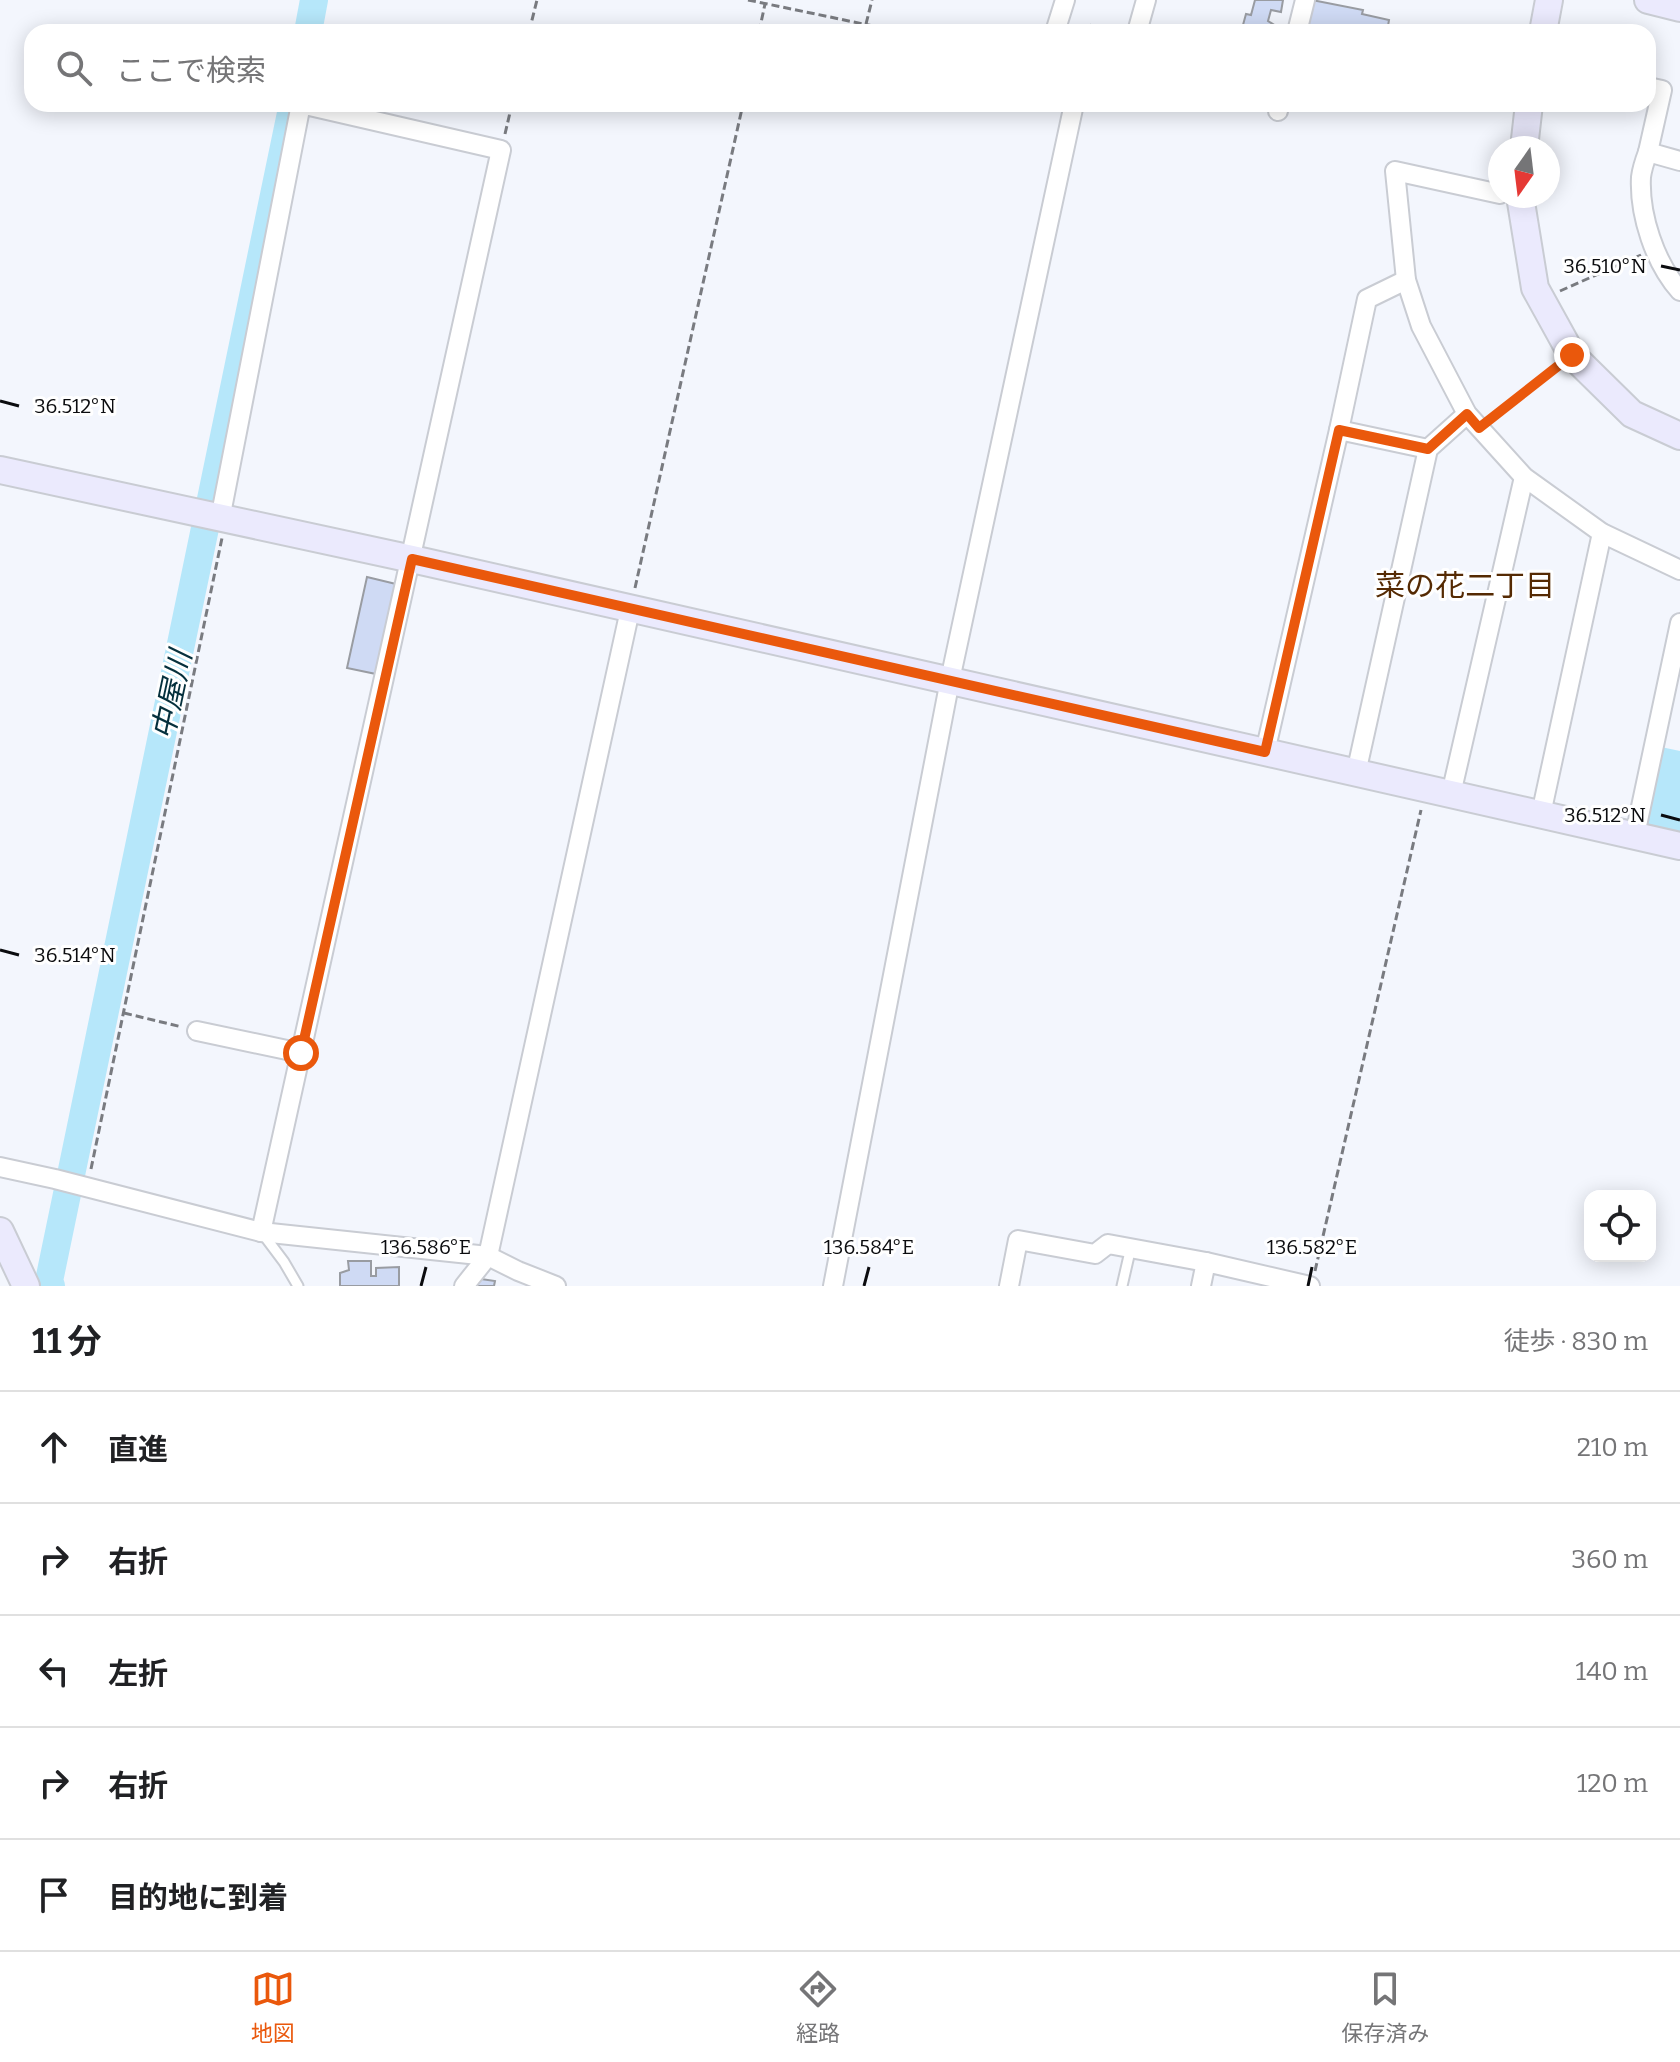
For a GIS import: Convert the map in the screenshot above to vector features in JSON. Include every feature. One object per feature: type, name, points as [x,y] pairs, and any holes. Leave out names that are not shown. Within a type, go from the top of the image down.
[{"type":"street","points":[[1058,24],[1065,0]]},
{"type":"street","points":[[1139,24],[1146,0]]},
{"type":"street","points":[[1299,24],[1305,0]]},
{"type":"street","points":[[1544,24],[1549,0]]},
{"type":"street","points":[[1648,0],[1680,8]]},
{"type":"street","points":[[1656,89],[1662,90],[1641,176],[1647,224],[1655,249],[1680,291]]},
{"type":"street","points":[[213,517],[299,112]]},
{"type":"street","points":[[261,1232],[501,150],[336,112]]},
{"type":"street","points":[[833,1286],[950,680],[1072,112]]},
{"type":"street","points":[[1525,136],[1528,112]]},
{"type":"street","points":[[1648,152],[1680,161]]},
{"type":"street","points":[[1488,191],[1395,171],[1406,280],[1421,326],[1473,421],[1524,477],[1602,533],[1680,570]]},
{"type":"street","points":[[1515,208],[1535,288],[1572,355],[1632,414],[1680,436]]},
{"type":"street","points":[[1265,752],[1367,299],[1406,280]]},
{"type":"street","points":[[1339,430],[1428,449],[1473,421]]},
{"type":"street","points":[[1356,773],[1428,449]]},
{"type":"street","points":[[0,470],[412,559],[1680,846]]},
{"type":"street","points":[[1439,791],[1524,477]]},
{"type":"street","points":[[1541,814],[1602,533]]},
{"type":"street","points":[[464,1286],[488,1256],[630,610]]},
{"type":"street","points":[[1635,835],[1679,633]]},
{"type":"street","points":[[197,1031],[301,1053]]},
{"type":"street","points":[[0,1167],[261,1232],[488,1256],[556,1286]]},
{"type":"street","points":[[0,1231],[26,1286]]},
{"type":"street","points":[[1009,1286],[1018,1240],[1095,1254],[1108,1244],[1312,1278]]},
{"type":"street","points":[[1201,1286],[1206,1262]]},
{"type":"lane","points":[[261,1232],[298,1286]]},
{"type":"lane","points":[[1122,1286],[1131,1247]]},
{"type":"path","points":[[531,24],[537,0]]},
{"type":"path","points":[[748,0],[866,24],[872,0]]},
{"type":"path","points":[[761,24],[765,4]]},
{"type":"path","points":[[501,150],[510,112]]},
{"type":"path","points":[[630,610],[741,112]]},
{"type":"path","points":[[1542,299],[1655,249]]},
{"type":"path","points":[[1473,421],[1572,355]]},
{"type":"path","points":[[88,1187],[124,1013],[213,517]]},
{"type":"path","points":[[1312,1278],[1439,791]]},
{"type":"path","points":[[124,1013],[197,1031]]},
{"type":"water","points":[[1661,747],[1680,751],[1680,834],[1649,827],[1643,821]]},
{"type":"building","points":[[1255,0],[1283,0],[1281,12],[1271,10],[1268,21],[1273,24],[1243,24],[1246,14],[1251,15]]},
{"type":"building","points":[[1312,0],[1363,10],[1362,14],[1389,20],[1388,24],[1307,24]]},
{"type":"building","points":[[367,577],[396,584],[376,674],[347,668]]},
{"type":"building","points":[[348,1261],[371,1261],[371,1276],[376,1276],[376,1268],[399,1267],[399,1286],[340,1286],[340,1273],[349,1270]]},
{"type":"building","points":[[481,1279],[495,1281],[494,1286],[475,1286]]},
{"type":"waterway","name":"中屋川","points":[[310,24],[314,0]]},
{"type":"waterway","name":"中屋川","points":[[51,1286],[49,1281],[291,113]]},
{"type":"district","name":"菜の花二丁目","points":[[1465,586]]},
{"type":"route","points":[[301,1053],[412,559],[1265,752],[1339,430],[1428,449],[1467,414],[1479,428],[1572,355]]}]
